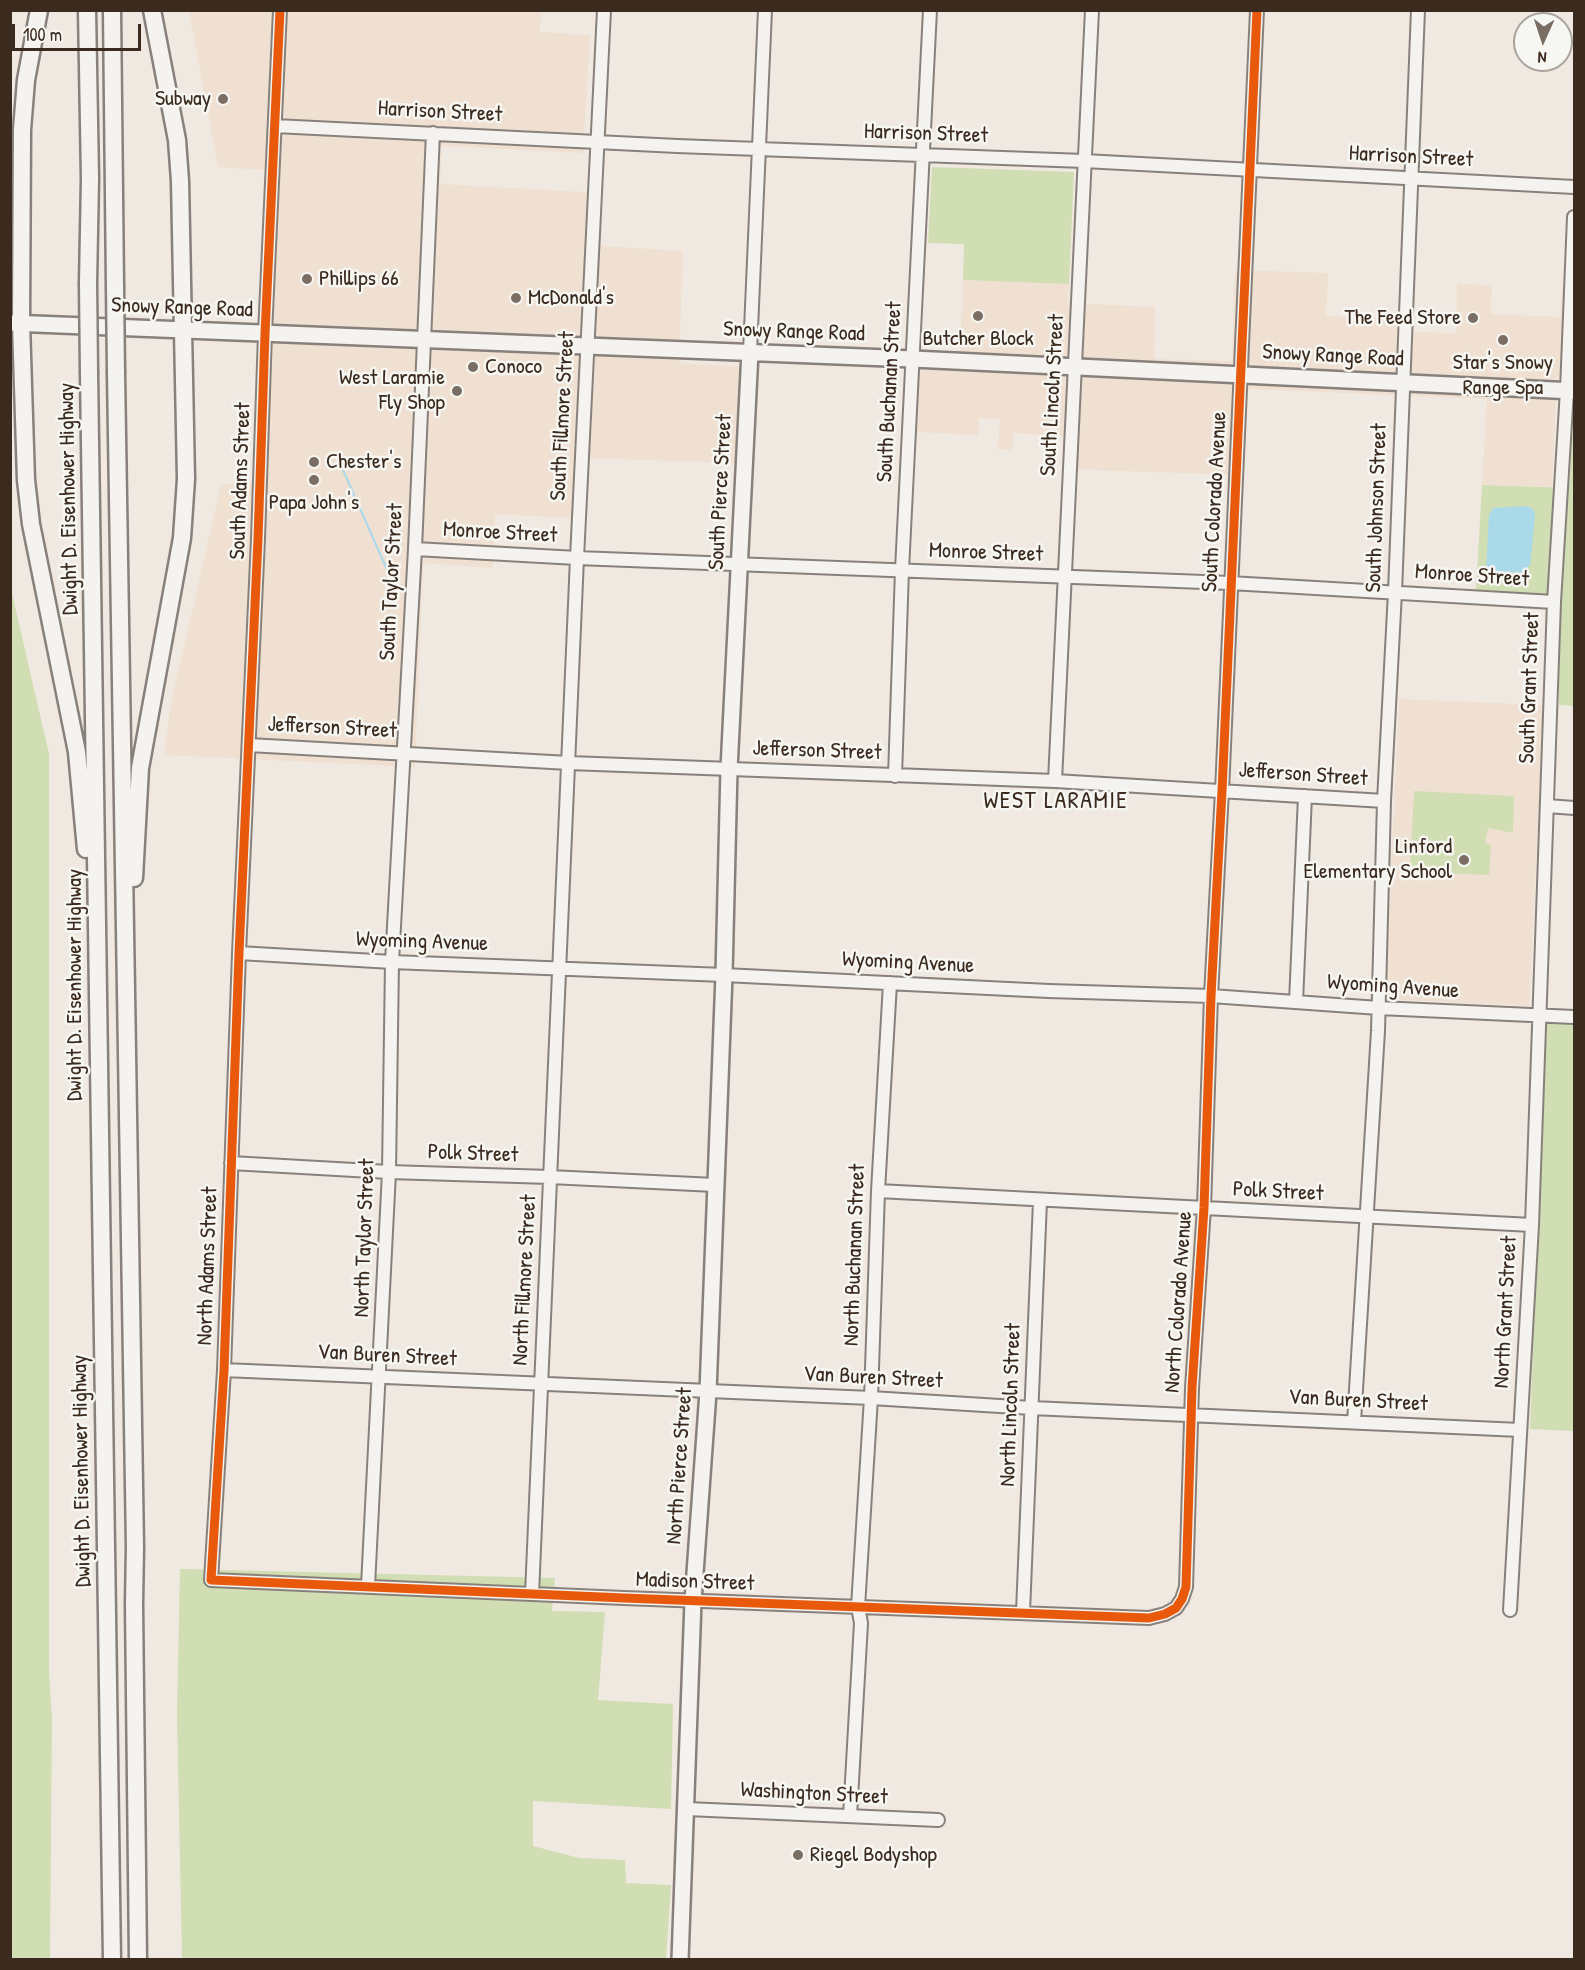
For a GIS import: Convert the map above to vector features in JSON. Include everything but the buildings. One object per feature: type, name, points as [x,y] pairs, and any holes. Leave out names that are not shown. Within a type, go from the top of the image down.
[{"type":"highway","points":[[39,10],[26,81],[21,130],[16,323],[31,524],[77,752],[84,808],[98,1072]]},
{"type":"highway","name":"Dwight D. Eisenhower Highway","points":[[87,10],[90,179],[89,373],[112,1959]]},
{"type":"highway","points":[[112,10],[135,1547],[138,1959]]},
{"type":"highway","points":[[126,1023],[140,768],[182,538],[186,479],[180,181],[177,140],[152,10]]},
{"type":"main road","name":"Snowy Range Road","points":[[16,323],[1076,366],[1571,391]]},
{"type":"main road","name":"South Pierce Street","points":[[724,975],[729,769],[750,352]]},
{"type":"main road","name":"North Pierce Street","points":[[680,1959],[693,1601],[708,1392],[724,975]]},
{"type":"street","name":"South Adams Street","points":[[239,953],[280,10]]},
{"type":"street","name":"South Fillmore Street","points":[[560,968],[603,10]]},
{"type":"street","name":"South Pierce Street","points":[[750,352],[765,10]]},
{"type":"street","name":"South Buchanan Street","points":[[895,776],[902,570],[930,10]]},
{"type":"street","name":"South Lincoln Street","points":[[1055,781],[1092,10]]},
{"type":"street","name":"South Colorado Avenue","points":[[1211,996],[1257,10]]},
{"type":"street","name":"South Johnson Street","points":[[1354,1422],[1378,1008],[1384,801],[1395,592],[1418,10]]},
{"type":"street","name":"Harrison Street","points":[[275,126],[922,156],[1084,161],[1575,187]]},
{"type":"street","name":"South Taylor Street","points":[[392,962],[415,549],[432,133]]},
{"type":"street","name":"South Grant Street","points":[[1538,1017],[1554,602],[1571,391],[1575,217]]},
{"type":"street","name":"Monroe Street","points":[[415,549],[577,558],[1230,583],[1554,602]]},
{"type":"street","name":"Jefferson Street","points":[[249,745],[569,763],[1055,781],[1384,801]]},
{"type":"street","points":[[1296,1002],[1305,796]]},
{"type":"street","points":[[1547,806],[1575,808]]},
{"type":"street","name":"Wyoming Avenue","points":[[239,953],[392,962],[1211,996],[1378,1008],[1575,1017]]},
{"type":"street","name":"North Adams Street","points":[[211,1580],[224,1370],[239,953]]},
{"type":"street","name":"North Taylor Street","points":[[368,1586],[389,1173],[392,962]]},
{"type":"street","name":"North Fillmore Street","points":[[532,1594],[560,968]]},
{"type":"street","name":"North Buchanan Street","points":[[850,1816],[861,1623],[858,1607],[871,1398],[878,1191],[890,983]]},
{"type":"street","name":"North Colorado Avenue","points":[[1176,1608],[1186,1587],[1192,1414],[1204,1208],[1211,996]]},
{"type":"street","name":"North Grant Street","points":[[1510,1610],[1532,1225],[1538,1017]]},
{"type":"street","name":"Polk Street","points":[[231,1163],[389,1173],[550,1177],[715,1185]]},
{"type":"street","name":"Polk Street","points":[[878,1191],[1532,1225]]},
{"type":"street","name":"North Lincoln Street","points":[[1023,1612],[1040,1201]]},
{"type":"street","name":"Van Buren Street","points":[[224,1370],[871,1398],[1032,1408],[1520,1430]]},
{"type":"street","name":"Madison Street","points":[[211,1580],[1149,1618],[1165,1614],[1176,1608]]},
{"type":"street","name":"Washington Street","points":[[687,1809],[938,1820]]},
{"type":"shaded area","points":[[189,11],[541,11],[540,32],[590,35],[583,153],[442,146],[440,184],[602,193],[600,246],[683,251],[679,363],[757,368],[752,464],[590,458],[587,519],[495,514],[493,568],[423,563],[415,767],[164,755],[171,703],[221,485],[267,480],[280,171],[218,167]]},
{"type":"shaded area","points":[[1235,270],[1328,273],[1326,316],[1413,321],[1413,332],[1456,333],[1457,283],[1492,286],[1491,314],[1561,317],[1562,286],[1574,286],[1574,378],[1557,377],[1552,487],[1482,485],[1487,399],[1248,389],[1242,475],[1062,469],[1064,436],[1014,433],[1012,450],[998,449],[1000,419],[979,418],[978,435],[917,432],[919,351],[960,351],[963,280],[1069,284],[1068,303],[1155,307],[1154,359],[1232,361]]},
{"type":"shaded area","name":"Linford Elementary School","points":[[1399,699],[1544,705],[1529,1006],[1385,999]]},
{"type":"green space","points":[[932,167],[1074,172],[1069,284],[963,280],[964,244],[928,243]]},
{"type":"green space","points":[[1574,405],[1574,706],[1559,705],[1559,596],[1476,591],[1482,485],[1569,488]]},
{"type":"green space","points":[[11,589],[49,754],[49,1671],[52,1718],[50,1960],[10,1959]]},
{"type":"green space","points":[[1414,791],[1514,796],[1513,833],[1488,828],[1485,843],[1491,845],[1489,875],[1410,872]]},
{"type":"green space","points":[[1545,1023],[1574,1024],[1574,1431],[1530,1429]]},
{"type":"green space","points":[[180,1569],[555,1578],[552,1611],[605,1612],[598,1700],[673,1704],[671,1809],[533,1801],[533,1846],[579,1858],[625,1860],[626,1883],[671,1885],[666,1959],[182,1959],[177,1714]]},
{"type":"water","points":[[1527,506],[1534,510],[1535,517],[1530,565],[1524,572],[1492,574],[1486,569],[1489,515],[1493,508]]},
{"type":"waterway","points":[[340,463],[388,572]]},
{"type":"cycle path","points":[[280,10],[239,953],[224,1370],[211,1580],[1149,1618],[1165,1614],[1176,1608],[1186,1587],[1192,1388],[1204,1208],[1211,996],[1257,10]]},
{"type":"place","name":"Subway","points":[[223,99]]},
{"type":"place","name":"Phillips 66","points":[[307,279]]},
{"type":"place","name":"McDonald's","points":[[516,298]]},
{"type":"place","name":"Butcher Block","points":[[978,316]]},
{"type":"place","name":"The Feed Store","points":[[1473,318]]},
{"type":"place","name":"Star's Snowy Range Spa","points":[[1503,340]]},
{"type":"place","name":"Conoco","points":[[473,367]]},
{"type":"place","name":"West Laramie Fly Shop","points":[[457,391]]},
{"type":"place","name":"Chester's","points":[[314,462]]},
{"type":"place","name":"Papa John's","points":[[314,480]]},
{"type":"place","name":"Linford Elementary School","points":[[1464,860]]},
{"type":"place","name":"Riegel Bodyshop","points":[[798,1855]]},
{"type":"district","name":"WEST LARAMIE","points":[[1056,802]]}]
